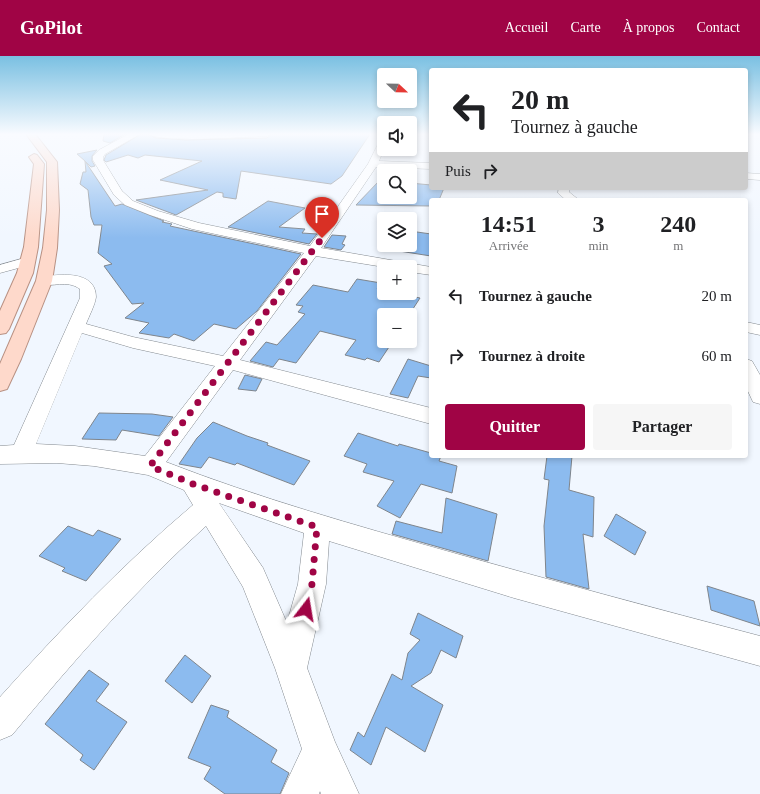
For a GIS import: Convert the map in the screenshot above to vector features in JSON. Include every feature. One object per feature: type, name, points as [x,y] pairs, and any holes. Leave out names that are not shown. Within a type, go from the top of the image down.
[{"type":"main road","points":[[0,329],[24,274],[28,261],[33,236],[39,168]]},
{"type":"main road","points":[[0,384],[12,359],[44,280],[50,248],[53,210],[52,168]]},
{"type":"street","points":[[103,168],[118,193],[130,204],[196,226],[313,251],[377,262]]},
{"type":"street","points":[[150,466],[313,251],[370,168]]},
{"type":"street","points":[[748,176],[760,177]]},
{"type":"street","points":[[564,190],[563,194],[570,198]]},
{"type":"street","points":[[0,269],[28,261]]},
{"type":"street","points":[[417,269],[429,271]]},
{"type":"street","points":[[22,452],[88,298],[87,287],[78,280],[44,280]]},
{"type":"street","points":[[77,326],[124,341],[227,363],[429,415]]},
{"type":"street","points":[[748,327],[760,330]]},
{"type":"street","points":[[748,370],[760,397]]},
{"type":"street","points":[[0,455],[22,452],[60,453],[150,466],[200,496],[317,527],[531,589],[760,651]]},
{"type":"street","points":[[200,496],[253,578],[291,668],[320,750],[340,794]]},
{"type":"street","points":[[0,723],[74,638],[160,550],[200,496]]},
{"type":"street","points":[[291,668],[312,584],[317,527]]},
{"type":"street","points":[[300,794],[320,750]]},
{"type":"building","points":[[86,168],[90,168],[115,206],[122,204],[164,221],[162,222],[172,224],[170,226],[301,254],[257,311],[236,329],[214,324],[194,341],[174,334],[169,338],[139,333],[149,323],[125,318],[144,303],[132,304],[104,266],[112,264],[98,253],[102,225],[94,225],[91,217],[88,190],[80,184],[83,172],[86,172]]},
{"type":"building","points":[[186,168],[347,168],[342,176],[331,184],[241,171],[236,199],[223,197],[223,193],[217,192],[176,215],[136,200],[208,190],[160,180]]},
{"type":"building","points":[[377,183],[377,204],[417,204],[417,184],[429,185],[429,190],[443,190],[440,198],[429,198],[429,206],[356,205]]},
{"type":"building","points":[[268,201],[305,208],[279,227],[305,229],[302,233],[317,234],[309,244],[228,227]]},
{"type":"building","points":[[417,232],[429,234],[429,256],[405,252],[417,252]]},
{"type":"building","points":[[332,235],[346,236],[342,244],[345,245],[341,250],[324,247]]},
{"type":"building","points":[[357,279],[377,282],[377,300],[417,300],[417,297],[420,298],[414,308],[377,308],[377,348],[388,348],[379,362],[367,358],[365,360],[345,355],[356,340],[320,331],[296,363],[279,359],[273,367],[250,361],[266,342],[277,345],[305,314],[298,312],[303,306],[296,305],[313,285],[348,292]]},
{"type":"building","points":[[408,359],[429,365],[429,378],[418,376],[408,398],[390,394]]},
{"type":"building","points":[[245,375],[262,379],[256,391],[238,389]]},
{"type":"building","points":[[99,413],[152,414],[173,417],[159,436],[122,430],[116,440],[82,439]]},
{"type":"building","points":[[213,422],[310,461],[294,485],[237,463],[235,465],[209,457],[201,468],[179,464],[197,438]]},
{"type":"building","points":[[358,433],[398,446],[399,444],[429,452],[429,458],[440,458],[439,461],[457,466],[452,493],[421,484],[400,518],[377,506],[394,481],[363,472],[367,464],[344,456]]},
{"type":"building","points":[[547,458],[572,458],[569,490],[594,497],[593,537],[583,534],[589,589],[546,577],[544,526],[549,480],[544,479]]},
{"type":"building","points":[[446,498],[497,514],[488,561],[392,534],[396,521],[442,533]]},
{"type":"building","points":[[616,514],[646,532],[635,555],[604,536]]},
{"type":"building","points":[[68,526],[93,536],[98,530],[121,539],[86,581],[62,571],[65,568],[39,556]]},
{"type":"building","points":[[707,586],[754,601],[760,626],[711,610]]},
{"type":"building","points":[[418,613],[463,636],[456,658],[441,650],[431,673],[411,686],[443,705],[425,752],[386,727],[371,765],[350,750],[358,732],[364,737],[392,674],[402,680],[408,653],[420,640],[410,634]]},
{"type":"building","points":[[185,655],[211,676],[192,703],[165,681]]},
{"type":"building","points":[[89,670],[109,684],[96,701],[127,722],[94,770],[80,760],[83,755],[45,724]]},
{"type":"building","points":[[211,705],[229,711],[227,717],[277,750],[271,762],[289,773],[280,794],[225,794],[204,779],[211,767],[188,758]]},
{"type":"route","points":[[306,609],[312,584],[317,527],[193,484],[150,466],[322,238]]}]
